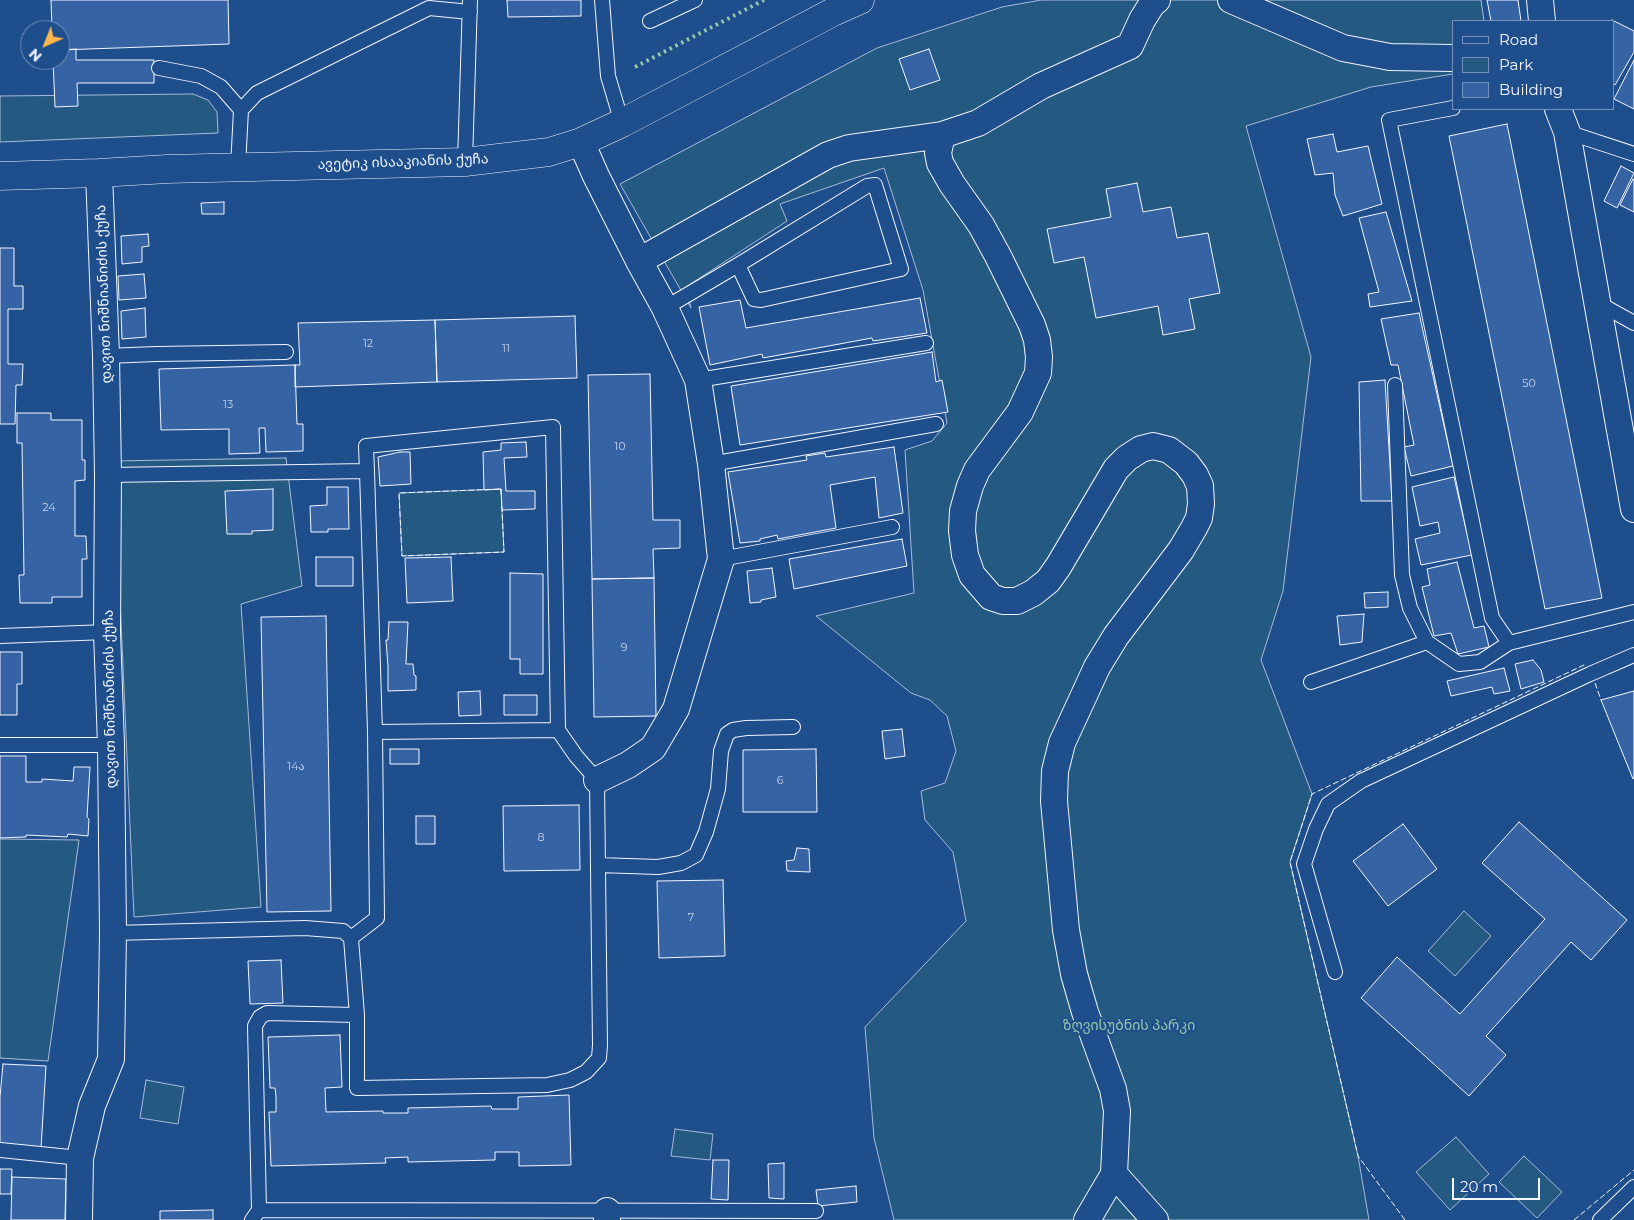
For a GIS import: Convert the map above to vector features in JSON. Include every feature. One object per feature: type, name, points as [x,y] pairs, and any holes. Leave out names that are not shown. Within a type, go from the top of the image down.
[{"type":"main road","name":"ავეტიკ ისააკიანის ქუჩა","points":[[0,176],[166,169],[465,162],[549,152],[581,142],[622,123],[832,12],[860,0]]},
{"type":"street","points":[[639,261],[828,155],[857,146],[942,135],[978,123],[1041,86],[1130,46],[1142,20],[1152,4],[1157,0]]},
{"type":"street","points":[[1231,0],[1343,48],[1390,57],[1452,58]]},
{"type":"street","points":[[1540,0],[1542,20]]},
{"type":"street","points":[[1563,120],[1598,303],[1634,509]]},
{"type":"street","points":[[942,135],[938,153],[940,163],[952,184],[981,225],[998,256],[1032,325],[1037,340],[1039,357],[1038,373],[1020,412],[977,470],[970,486],[963,511],[962,531],[965,555],[972,575],[991,597],[1003,601],[1016,601],[1033,593],[1048,581],[1058,568],[1116,469],[1127,458],[1141,449],[1154,446],[1169,450],[1186,463],[1200,486],[1201,504],[1194,528],[1181,550],[1116,636],[1097,666],[1062,743],[1056,771],[1054,801],[1066,930],[1074,974],[1085,1012],[1113,1089],[1117,1111],[1114,1174],[1087,1220]]},
{"type":"street","points":[[581,142],[639,261],[665,308],[698,380],[711,464],[721,559],[676,709],[653,748],[628,765],[597,780]]},
{"type":"street","name":"დავით ნიშნიანიძის ქუჩა","points":[[80,1220],[80,1158],[92,1106],[110,1060],[113,933],[111,744],[107,632],[108,475],[106,356],[99,173]]},
{"type":"street","points":[[1114,1174],[1155,1220]]},
{"type":"lane","points":[[602,0],[608,76],[622,123]]},
{"type":"lane","points":[[650,21],[695,0]]},
{"type":"lane","points":[[238,167],[241,110],[257,93],[429,8],[470,6],[465,162]]},
{"type":"lane","points":[[159,68],[201,76],[221,87],[241,110]]},
{"type":"lane","points":[[1452,108],[1389,120],[1492,618],[1509,643]]},
{"type":"lane","points":[[1563,120],[1634,154]]},
{"type":"lane","points":[[665,308],[868,186],[876,186],[902,269],[761,300],[754,299],[738,265]]},
{"type":"lane","points":[[1598,303],[1634,323]]},
{"type":"lane","points":[[698,380],[926,343]]},
{"type":"lane","points":[[106,356],[286,352]]},
{"type":"lane","points":[[1395,385],[1402,575],[1410,608],[1427,642],[1459,664],[1480,662],[1509,643],[1634,612]]},
{"type":"lane","points":[[711,464],[936,424]]},
{"type":"lane","points":[[113,933],[305,928],[343,930],[351,938],[357,1015],[358,1088],[547,1084],[570,1080],[586,1072],[599,1058],[597,780],[576,756],[558,730],[553,427],[366,446],[375,732],[377,918],[351,938]]},
{"type":"lane","points":[[108,475],[367,471]]},
{"type":"lane","points":[[721,559],[892,527]]},
{"type":"lane","points":[[0,636],[107,632]]},
{"type":"lane","points":[[1311,682],[1427,642]]},
{"type":"lane","points":[[1335,972],[1304,864],[1328,804],[1361,781],[1556,689],[1634,655]]},
{"type":"lane","points":[[598,865],[658,868],[681,863],[696,855],[706,832],[718,789],[720,751],[727,734],[733,730],[746,728],[793,727]]},
{"type":"lane","points":[[375,732],[558,730]]},
{"type":"lane","points":[[0,745],[111,744]]},
{"type":"lane","points":[[357,1015],[267,1013],[260,1017],[254,1026],[256,1215],[607,1216],[816,1211]]},
{"type":"lane","points":[[0,1150],[80,1158]]},
{"type":"lane","points":[[1600,1220],[1634,1187]]},
{"type":"green space","name":"ზღვისუბნის პარკი","points":[[1041,0],[1481,0],[1484,20],[1452,20],[1452,74],[1371,87],[1246,126],[1311,357],[1283,591],[1261,660],[1312,794],[1290,862],[1358,1156],[1369,1220],[894,1220],[874,1138],[865,1027],[966,921],[953,852],[925,820],[921,791],[945,783],[956,751],[947,716],[930,700],[911,693],[816,616],[914,593],[905,450],[932,441],[947,423],[923,290],[884,168],[780,204],[787,221],[686,287],[691,308],[620,184],[877,48],[1002,7]]},
{"type":"green space","points":[[193,94],[208,100],[217,112],[218,133],[0,142],[0,96]]},
{"type":"green space","points":[[286,458],[302,586],[241,604],[261,907],[134,917],[114,461]]},
{"type":"green space","points":[[501,489],[504,552],[402,556],[399,493]]},
{"type":"green space","points":[[0,839],[79,840],[48,1061],[0,1058]]},
{"type":"green space","points":[[1464,911],[1491,936],[1455,976],[1428,951]]},
{"type":"green space","points":[[146,1080],[184,1087],[178,1124],[140,1118]]},
{"type":"green space","points":[[675,1129],[713,1134],[710,1160],[671,1156]]},
{"type":"green space","points":[[1456,1137],[1489,1174],[1450,1210],[1416,1172]]},
{"type":"green space","points":[[1524,1156],[1562,1192],[1537,1218],[1499,1182]]},
{"type":"building","points":[[51,0],[228,0],[229,44],[70,50],[70,20],[52,20]]},
{"type":"building","points":[[507,0],[581,0],[581,16],[508,17]]},
{"type":"building","points":[[1487,0],[1518,0],[1521,20],[1491,20]]},
{"type":"building","points":[[1614,21],[1634,31],[1634,52],[1615,85]]},
{"type":"building","points":[[70,49],[76,49],[76,60],[154,60],[154,83],[77,83],[78,106],[55,107],[53,70],[70,70]]},
{"type":"building","points":[[929,49],[940,80],[910,90],[899,59]]},
{"type":"building","points":[[1634,60],[1634,109],[1614,99]]},
{"type":"building","points":[[1507,124],[1602,598],[1545,609],[1449,136]]},
{"type":"building","points":[[1333,134],[1337,152],[1368,146],[1382,204],[1343,216],[1335,195],[1333,173],[1315,175],[1307,139]]},
{"type":"building","points":[[1621,166],[1634,173],[1617,208],[1604,201]]},
{"type":"building","points":[[1634,180],[1634,212],[1620,205]]},
{"type":"building","points":[[1137,183],[1143,212],[1171,207],[1177,238],[1208,233],[1220,293],[1189,299],[1195,329],[1163,335],[1158,306],[1096,318],[1084,257],[1054,263],[1047,229],[1111,217],[1106,189]]},
{"type":"building","points":[[224,202],[224,214],[202,214],[201,203]]},
{"type":"building","points":[[1386,212],[1412,301],[1370,307],[1368,294],[1379,292],[1359,218]]},
{"type":"building","points":[[148,234],[149,246],[142,247],[142,262],[122,264],[121,236]]},
{"type":"building","points":[[0,248],[14,248],[14,286],[23,286],[23,309],[8,309],[8,364],[23,364],[22,385],[16,385],[15,424],[0,424]]},
{"type":"building","points":[[144,274],[146,298],[119,300],[118,276]]},
{"type":"building","points":[[920,298],[927,333],[873,341],[872,338],[763,358],[762,354],[710,365],[699,307],[740,300],[746,328]]},
{"type":"building","points":[[145,308],[146,337],[122,339],[121,311]]},
{"type":"building","points":[[1419,313],[1453,466],[1411,476],[1404,447],[1414,445],[1398,365],[1391,365],[1381,319]]},
{"type":"building","points":[[575,316],[577,378],[437,382],[435,320]]},
{"type":"building","points":[[435,320],[437,382],[295,387],[295,365],[300,365],[298,323]]},
{"type":"building","points":[[932,352],[936,382],[942,380],[948,412],[740,445],[731,386]]},
{"type":"building","points":[[295,365],[297,424],[303,424],[303,451],[266,452],[265,428],[259,428],[260,453],[229,454],[229,429],[161,430],[159,369]]},
{"type":"building","points":[[650,374],[653,520],[680,520],[680,548],[653,549],[654,578],[592,579],[588,375]]},
{"type":"building","points":[[1385,380],[1392,501],[1361,501],[1359,382]]},
{"type":"building","points":[[17,413],[51,413],[51,420],[82,420],[82,460],[85,460],[85,480],[75,481],[75,536],[86,536],[87,559],[82,559],[82,597],[52,597],[52,603],[20,603],[19,575],[24,575],[22,443],[17,443]]},
{"type":"building","points":[[526,442],[527,457],[504,458],[506,491],[535,491],[535,509],[502,510],[501,489],[484,490],[483,452],[501,450],[501,443]]},
{"type":"building","points":[[894,447],[903,513],[879,518],[875,477],[830,485],[836,528],[778,539],[777,535],[760,539],[760,541],[740,543],[728,472],[807,460],[806,456],[825,453],[826,457]]},
{"type":"building","points":[[400,452],[410,452],[411,484],[380,486],[378,457]]},
{"type":"building","points":[[1454,477],[1472,555],[1421,565],[1415,539],[1440,533],[1438,522],[1420,526],[1412,487]]},
{"type":"building","points":[[327,487],[348,487],[349,529],[328,529],[328,532],[311,532],[310,506],[327,505]]},
{"type":"building","points":[[273,489],[273,530],[252,531],[252,534],[227,534],[225,491]]},
{"type":"building","points":[[902,539],[907,566],[794,589],[789,559]]},
{"type":"building","points":[[316,557],[353,557],[353,586],[316,586]]},
{"type":"building","points":[[451,557],[453,601],[407,603],[405,558]]},
{"type":"building","points":[[1457,562],[1474,628],[1484,626],[1489,647],[1458,654],[1451,633],[1434,636],[1422,587],[1430,585],[1427,569]]},
{"type":"building","points":[[772,568],[776,597],[750,603],[747,571]]},
{"type":"building","points":[[510,573],[543,574],[543,674],[520,674],[520,659],[510,659]]},
{"type":"building","points":[[654,578],[656,716],[594,717],[592,579]]},
{"type":"building","points":[[1388,592],[1388,607],[1365,608],[1364,593]]},
{"type":"building","points":[[1364,614],[1362,642],[1340,645],[1337,616]]},
{"type":"building","points":[[326,616],[331,911],[267,912],[261,617]]},
{"type":"building","points":[[389,622],[408,622],[406,664],[413,664],[414,675],[416,676],[416,690],[388,691],[386,640],[388,640]]},
{"type":"building","points":[[0,652],[22,652],[22,684],[17,684],[17,715],[0,715]]},
{"type":"building","points":[[1533,660],[1541,670],[1544,682],[1521,689],[1515,664]]},
{"type":"building","points":[[1504,668],[1510,691],[1494,694],[1492,687],[1451,696],[1447,681]]},
{"type":"building","points":[[480,691],[481,715],[459,716],[458,692]]},
{"type":"building","points":[[1634,691],[1634,778],[1633,779],[1601,700]]},
{"type":"building","points":[[504,695],[537,695],[537,715],[504,715]]},
{"type":"building","points":[[902,729],[905,756],[885,759],[882,731]]},
{"type":"building","points":[[390,749],[419,749],[419,764],[390,764]]},
{"type":"building","points":[[816,749],[817,812],[743,812],[743,750]]},
{"type":"building","points":[[0,756],[26,756],[26,782],[42,782],[42,779],[73,781],[74,767],[90,767],[87,817],[89,819],[88,836],[68,834],[67,837],[26,835],[26,837],[0,838]]},
{"type":"building","points":[[579,805],[580,870],[504,871],[503,806]]},
{"type":"building","points":[[416,816],[435,816],[435,844],[416,844]]},
{"type":"building","points":[[1519,822],[1627,920],[1591,960],[1571,942],[1486,1036],[1506,1055],[1469,1096],[1361,998],[1397,957],[1460,1014],[1545,919],[1482,863]]},
{"type":"building","points":[[1403,824],[1437,869],[1388,906],[1353,861]]},
{"type":"building","points":[[797,848],[809,849],[810,872],[787,871],[786,861],[794,860]]},
{"type":"building","points":[[723,880],[725,956],[659,958],[657,881]]},
{"type":"building","points":[[281,960],[283,1003],[250,1004],[248,961]]},
{"type":"building","points":[[340,1035],[342,1087],[325,1088],[326,1112],[383,1111],[383,1113],[408,1113],[408,1108],[491,1106],[492,1109],[518,1109],[518,1097],[569,1095],[571,1165],[519,1166],[519,1152],[495,1152],[495,1160],[408,1162],[408,1157],[385,1158],[386,1163],[271,1166],[269,1112],[276,1112],[276,1096],[275,1088],[270,1088],[268,1037]]},
{"type":"building","points":[[3,1064],[46,1066],[41,1148],[0,1145],[0,1097]]},
{"type":"building","points":[[713,1160],[729,1160],[728,1200],[711,1199]]},
{"type":"building","points":[[784,1163],[784,1199],[769,1198],[768,1164]]},
{"type":"building","points":[[0,1169],[12,1169],[11,1194],[0,1194]]},
{"type":"building","points":[[12,1177],[66,1179],[65,1220],[11,1220]]},
{"type":"building","points":[[856,1186],[857,1202],[818,1206],[816,1190]]},
{"type":"building","points":[[213,1210],[213,1220],[160,1220],[160,1211]]},
{"type":"hedge","points":[[635,67],[764,0]]},
{"type":"fence","points":[[501,489],[504,552],[402,556],[399,493],[501,489]]},
{"type":"fence","points":[[1405,1220],[1358,1156],[1290,862],[1312,794],[1586,664]]},
{"type":"fence","points":[[1595,683],[1601,700]]},
{"type":"fence","points":[[1574,1220],[1634,1170]]}]
